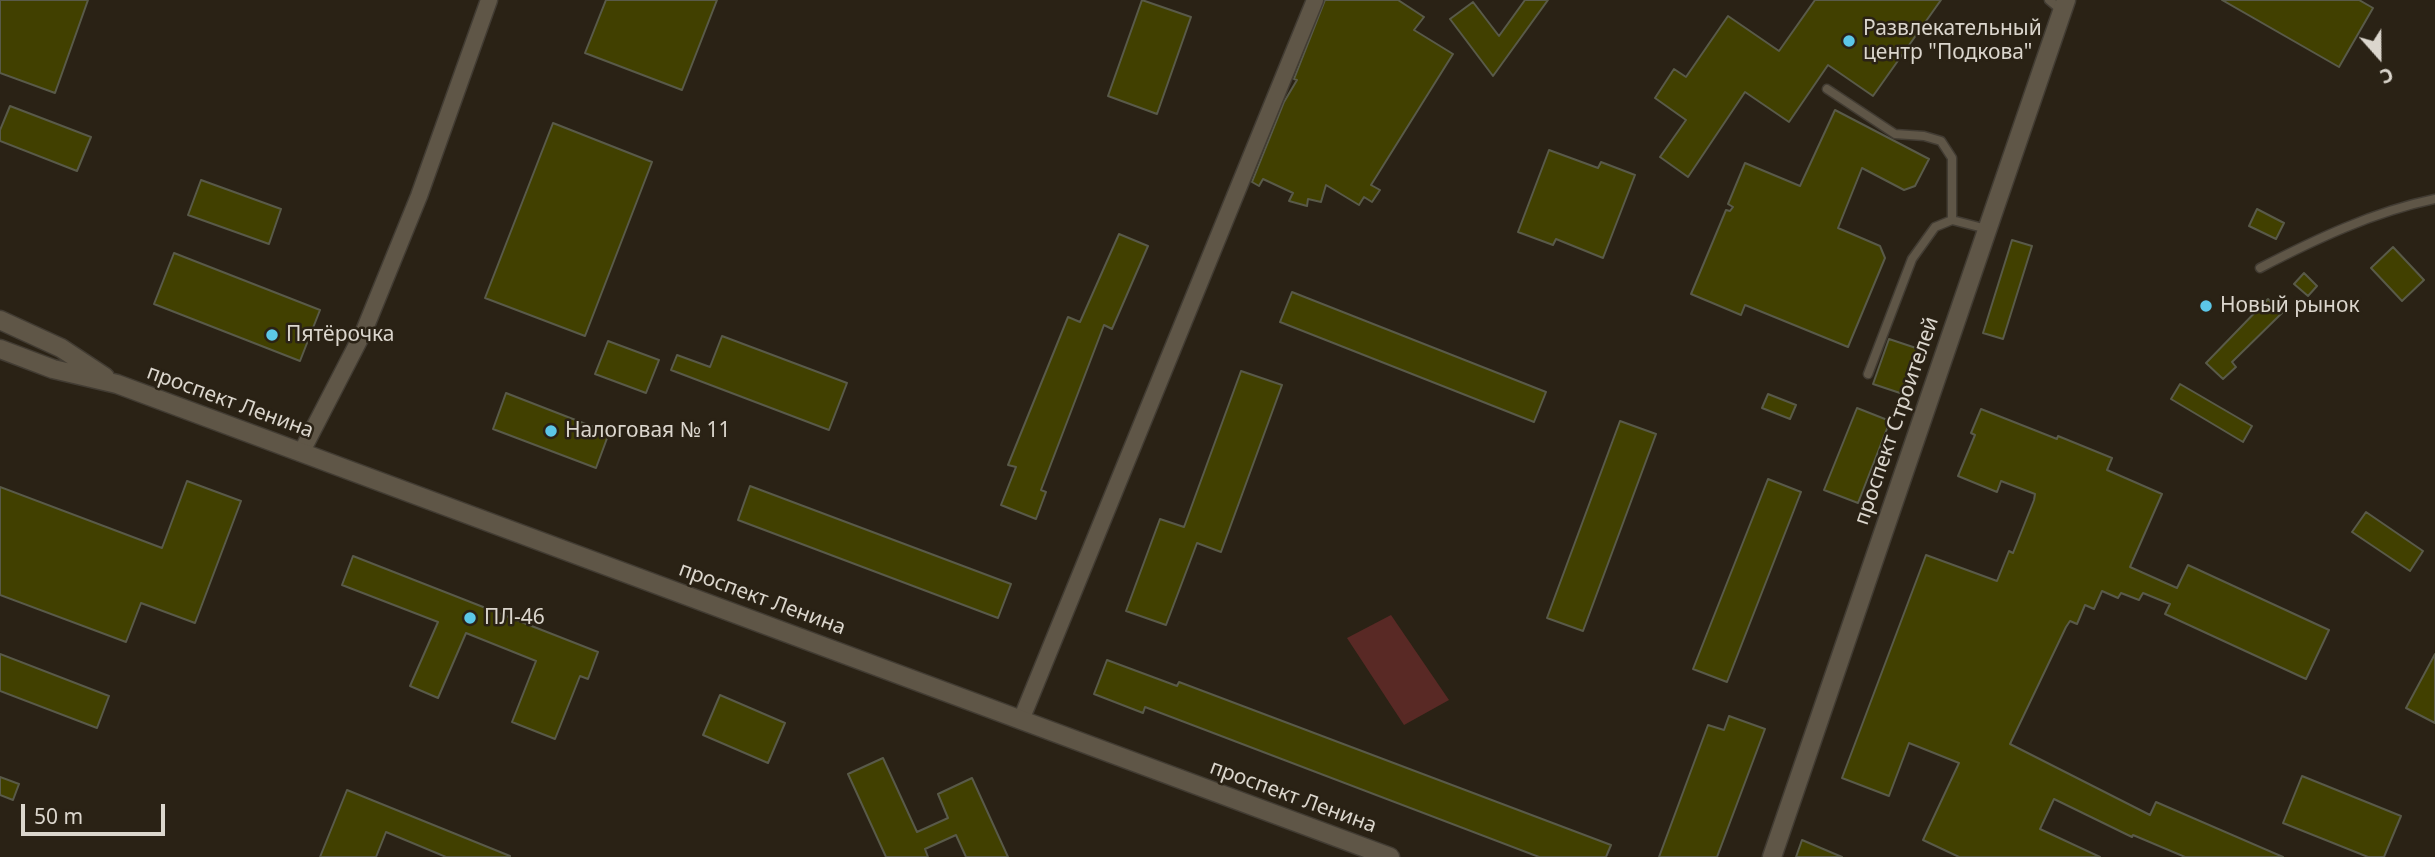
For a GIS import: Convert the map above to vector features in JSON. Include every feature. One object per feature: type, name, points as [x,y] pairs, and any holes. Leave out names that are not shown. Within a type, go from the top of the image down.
[{"type":"street","points":[[301,453],[364,331],[414,209],[489,0]]},
{"type":"street","points":[[1021,720],[1315,0]]},
{"type":"street","name":"проспект Строителей","points":[[1772,857],[1987,229],[2059,4]]},
{"type":"street","name":"проспект Ленина","points":[[0,320],[61,348],[117,384]]},
{"type":"street","name":"проспект Ленина","points":[[0,349],[53,369],[117,384],[1390,857]]},
{"type":"lane","points":[[1826,89],[1895,134],[1924,136],[1941,141],[1952,158],[1952,220]]},
{"type":"lane","points":[[2260,268],[2324,235],[2435,199]]},
{"type":"lane","points":[[1868,374],[1912,260],[1935,227],[1952,220],[1987,229]]},
{"type":"shaded area","points":[[1391,615],[1449,700],[1404,725],[1347,638]]},
{"type":"building","points":[[0,0],[88,0],[55,93],[0,73]]},
{"type":"building","points":[[606,0],[717,0],[682,90],[585,53]]},
{"type":"building","points":[[1142,0],[1191,17],[1157,114],[1108,96]]},
{"type":"building","points":[[1325,0],[1398,0],[1424,17],[1414,30],[1453,54],[1371,185],[1380,190],[1372,202],[1364,197],[1359,205],[1326,185],[1321,202],[1308,199],[1307,206],[1289,201],[1293,193],[1263,179],[1259,186],[1252,182],[1284,102],[1297,80],[1294,79]]},
{"type":"building","points":[[1525,0],[1548,0],[1493,76],[1450,19],[1473,2],[1499,36]]},
{"type":"building","points":[[1815,0],[1941,0],[1873,96],[1828,65],[1789,122],[1745,92],[1688,177],[1660,157],[1686,120],[1655,98],[1674,69],[1686,77],[1728,16],[1779,51]]},
{"type":"building","points":[[2222,0],[2359,0],[2373,8],[2339,67]]},
{"type":"building","points":[[10,106],[91,137],[77,171],[0,141],[0,130]]},
{"type":"building","points":[[1835,110],[1929,159],[1915,186],[1904,190],[1862,168],[1838,228],[1880,246],[1885,258],[1848,347],[1745,305],[1741,315],[1691,294],[1726,210],[1730,211],[1733,207],[1728,204],[1745,163],[1800,186]]},
{"type":"building","points":[[553,123],[652,162],[585,336],[485,298]]},
{"type":"building","points":[[1549,150],[1598,168],[1601,162],[1635,175],[1603,258],[1556,239],[1553,245],[1518,232]]},
{"type":"building","points":[[201,180],[281,209],[269,244],[188,215]]},
{"type":"building","points":[[2257,209],[2284,223],[2276,239],[2249,226]]},
{"type":"building","points":[[1119,234],[1148,246],[1112,329],[1104,325],[1041,490],[1046,492],[1036,519],[1001,505],[1016,467],[1008,465],[1068,317],[1080,322]]},
{"type":"building","points":[[2012,240],[2032,246],[2003,339],[1983,333]]},
{"type":"building","points":[[2393,247],[2424,280],[2402,301],[2371,268]]},
{"type":"building","points":[[174,253],[320,310],[300,361],[154,304]]},
{"type":"building","points":[[2304,273],[2317,286],[2308,296],[2294,284]]},
{"type":"building","points":[[1292,292],[1546,392],[1534,422],[1280,322]]},
{"type":"building","points":[[2268,299],[2282,313],[2232,362],[2236,367],[2223,379],[2206,363]]},
{"type":"building","points":[[722,336],[847,383],[829,430],[671,370],[677,355],[710,367]]},
{"type":"building","points":[[1889,339],[1919,349],[1903,394],[1873,384]]},
{"type":"building","points":[[608,341],[659,360],[646,393],[595,374]]},
{"type":"building","points":[[1241,371],[1282,385],[1221,552],[1197,543],[1166,625],[1126,611],[1160,519],[1184,527]]},
{"type":"building","points":[[2180,384],[2252,426],[2243,442],[2171,399]]},
{"type":"building","name":"Налоговая № 11","points":[[506,393],[609,433],[596,468],[493,429]]},
{"type":"building","points":[[1768,394],[1796,405],[1790,419],[1762,408]]},
{"type":"building","points":[[1857,408],[1890,421],[1858,503],[1824,490]]},
{"type":"building","points":[[1981,409],[2112,458],[2107,470],[2162,494],[2130,567],[2177,588],[2188,565],[2329,630],[2306,679],[2165,614],[2170,604],[2143,593],[2139,600],[2121,593],[2118,598],[2102,591],[2094,609],[2085,605],[2077,624],[2070,621],[2066,627],[2010,744],[2150,815],[2156,802],[2283,857],[2185,857],[2133,835],[2132,837],[2054,799],[2040,829],[2100,857],[1959,857],[1923,840],[1959,763],[1909,743],[1889,796],[1842,778],[1926,555],[1997,581],[2009,551],[2013,553],[2034,500],[2035,494],[2001,481],[1997,492],[1958,476],[1975,435],[1971,433]]},
{"type":"building","points":[[1620,421],[1656,434],[1583,631],[1547,618]]},
{"type":"building","points":[[1768,479],[1801,492],[1727,682],[1693,669]]},
{"type":"building","points":[[187,481],[241,501],[195,623],[141,603],[126,642],[0,595],[0,487],[162,548]]},
{"type":"building","points":[[750,486],[1011,584],[998,618],[738,520]]},
{"type":"building","points":[[2366,512],[2423,551],[2410,571],[2352,532]]},
{"type":"building","name":"ПЛ-46","points":[[353,556],[598,652],[588,679],[580,676],[555,739],[512,722],[536,661],[466,633],[438,698],[410,686],[438,622],[342,585]]},
{"type":"building","points":[[0,654],[109,696],[97,728],[0,691]]},
{"type":"building","points":[[2435,654],[2435,723],[2406,708]]},
{"type":"building","points":[[1107,660],[1177,686],[1179,682],[1611,845],[1606,857],[1539,857],[1145,707],[1143,713],[1094,694]]},
{"type":"building","points":[[720,695],[785,723],[768,763],[703,735]]},
{"type":"building","points":[[1729,716],[1765,729],[1717,857],[1659,857],[1708,725],[1724,730]]},
{"type":"building","points":[[883,758],[917,832],[948,818],[938,794],[972,778],[1008,857],[966,857],[956,835],[925,849],[928,857],[886,857],[848,774]]},
{"type":"building","points":[[2302,776],[2401,816],[2384,857],[2368,857],[2283,823]]},
{"type":"building","points":[[0,777],[19,784],[13,800],[0,795]]},
{"type":"building","points":[[347,790],[510,857],[446,857],[386,832],[376,857],[320,857]]},
{"type":"building","points":[[1802,840],[1842,857],[1796,857]]},
{"type":"place","name":"Развлекательный центр \"Подкова\"","points":[[1849,41]]},
{"type":"place","name":"Новый рынок","points":[[2206,306]]},
{"type":"place","name":"Пятёрочка","points":[[272,335]]},
{"type":"place","name":"Налоговая № 11","points":[[551,431]]},
{"type":"place","name":"ПЛ-46","points":[[470,618]]}]
